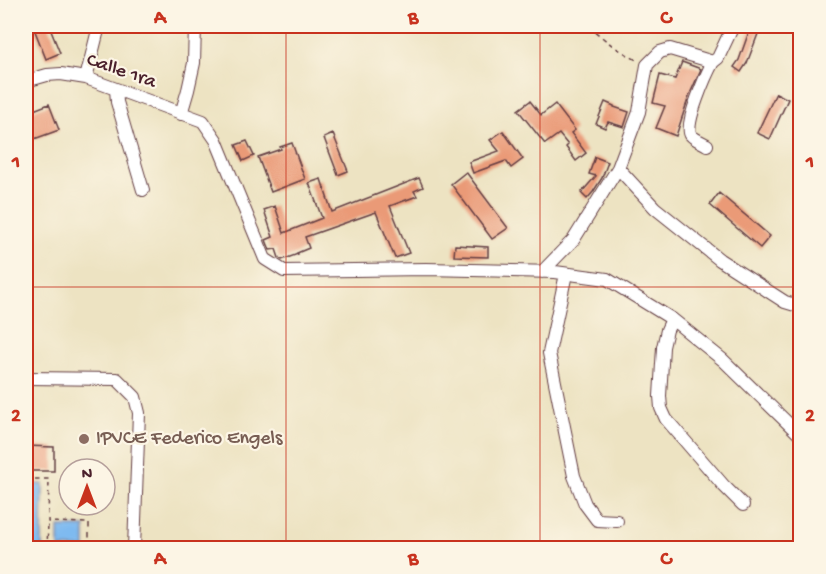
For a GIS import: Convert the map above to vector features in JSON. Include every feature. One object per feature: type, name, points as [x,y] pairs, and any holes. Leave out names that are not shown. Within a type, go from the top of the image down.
[{"type":"street","points":[[86,78],[99,26]]},
{"type":"street","points":[[181,114],[194,63],[195,26]]},
{"type":"street","points":[[707,145],[690,135],[688,129],[713,62],[718,58],[733,26]]},
{"type":"street","points":[[542,272],[574,239],[618,168],[639,112],[647,65],[660,52],[670,49],[713,62]]},
{"type":"street","name":"Calle 1ra","points":[[26,81],[61,74],[86,78],[202,122],[216,140],[265,259],[284,272],[426,268],[542,272]]},
{"type":"street","points":[[116,89],[117,102],[143,190]]},
{"type":"street","points":[[618,168],[655,208],[720,260],[785,302],[801,304]]},
{"type":"street","points":[[542,272],[607,279],[672,319],[723,360],[801,435]]},
{"type":"street","points":[[566,274],[549,353],[574,476],[585,504],[597,520],[617,521]]},
{"type":"street","points":[[672,319],[663,347],[661,408],[666,419],[743,505]]},
{"type":"street","points":[[26,378],[117,379],[135,397],[139,412],[134,549]]},
{"type":"path","points":[[588,26],[613,46],[647,65]]},
{"type":"path","points":[[26,478],[49,479],[47,549]]},
{"type":"path","points":[[48,522],[89,522],[89,549]]},
{"type":"water","points":[[26,484],[43,484],[42,548],[26,548]]},
{"type":"water","points":[[59,527],[85,527],[85,548],[59,548]]},
{"type":"building","points":[[33,26],[49,26],[60,53],[46,59]]},
{"type":"building","points":[[751,26],[761,26],[747,63],[741,72],[734,67],[739,60]]},
{"type":"building","points":[[682,62],[701,69],[689,96],[676,136],[656,128],[665,106],[653,103],[660,75],[675,79]]},
{"type":"building","points":[[776,93],[788,99],[770,139],[757,133]]},
{"type":"building","points":[[530,101],[541,115],[555,104],[575,130],[571,133],[586,153],[576,161],[559,134],[545,144],[518,110]]},
{"type":"building","points":[[605,102],[629,112],[624,127],[608,122],[605,128],[596,124]]},
{"type":"building","points":[[49,104],[59,130],[26,142],[26,113]]},
{"type":"building","points":[[503,131],[523,159],[511,168],[506,161],[473,173],[469,162],[499,151],[490,140]]},
{"type":"building","points":[[333,134],[348,171],[338,175],[324,138]]},
{"type":"building","points":[[247,141],[254,156],[243,161],[236,145]]},
{"type":"building","points":[[292,143],[305,179],[271,192],[258,157]]},
{"type":"building","points":[[595,157],[608,162],[602,178],[587,199],[581,193],[596,176],[589,174]]},
{"type":"building","points":[[466,172],[508,228],[492,239],[451,184]]},
{"type":"building","points":[[419,178],[423,187],[414,191],[417,196],[390,206],[409,253],[395,258],[376,212],[305,237],[309,248],[282,260],[276,249],[270,250],[266,240],[273,237],[264,210],[275,206],[284,233],[322,218],[309,183],[321,179],[332,212]]},
{"type":"building","points":[[719,193],[770,236],[760,248],[710,205]]},
{"type":"building","points":[[455,245],[488,247],[488,257],[454,256]]},
{"type":"building","points":[[26,446],[54,447],[54,471],[26,471]]},
{"type":"place","name":"IPVCE Federico Engels","points":[[84,439]]}]
